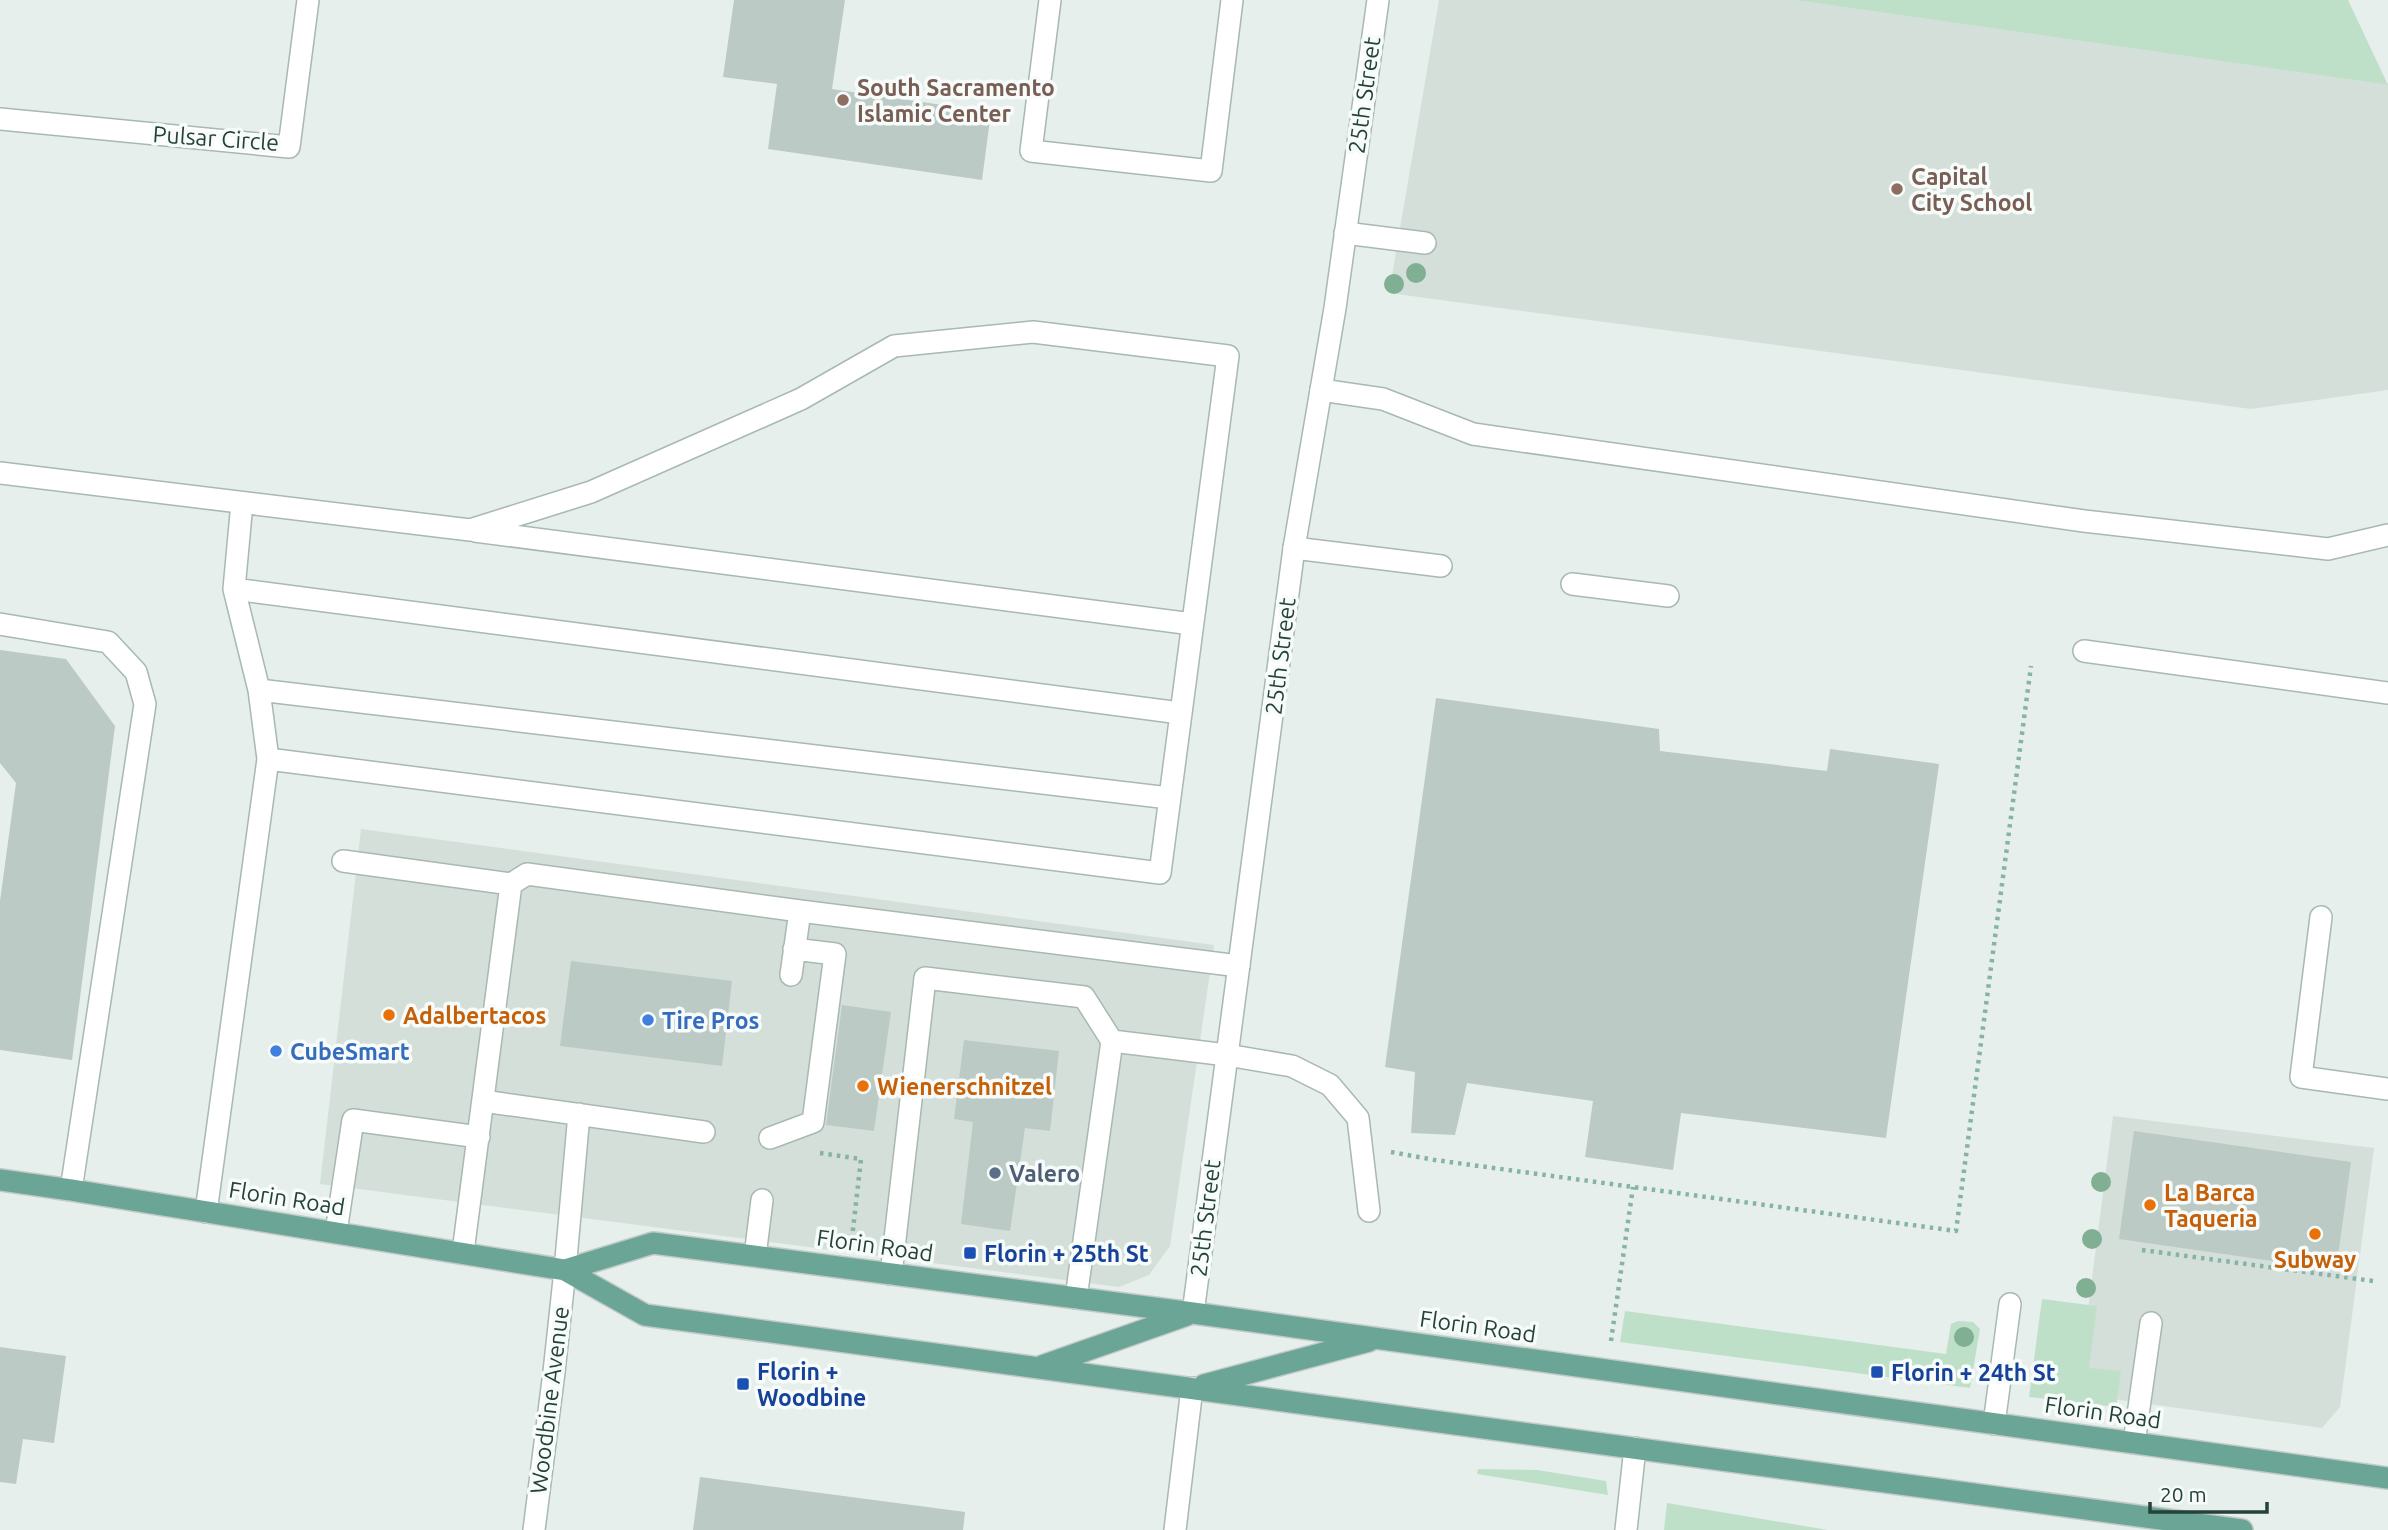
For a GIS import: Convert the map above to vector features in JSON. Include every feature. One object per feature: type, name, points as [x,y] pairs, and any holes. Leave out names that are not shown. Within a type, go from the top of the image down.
[{"type":"main road","name":"Florin Road","points":[[0,1180],[565,1270],[645,1315],[2242,1530]]},
{"type":"main road","name":"Florin Road","points":[[565,1270],[653,1243],[1193,1313],[2388,1478]]},
{"type":"main road","points":[[1037,1368],[1193,1313]]},
{"type":"main road","points":[[1192,1388],[1377,1339]]},
{"type":"street","name":"Pulsar Circle","points":[[0,119],[289,147],[308,0]]},
{"type":"street","points":[[1050,0],[1031,151],[1211,171],[1232,0]]},
{"type":"street","name":"25th Street","points":[[1193,1313],[1294,548],[1321,390],[1378,0]]},
{"type":"street","points":[[1345,233],[1425,243]]},
{"type":"street","points":[[268,759],[1160,873],[1228,356],[1032,332],[894,346],[802,399],[591,492],[470,530]]},
{"type":"street","points":[[1321,390],[1383,399],[1472,434],[2084,521],[2328,549],[2388,535]]},
{"type":"street","points":[[0,473],[470,530],[1192,624]]},
{"type":"street","points":[[206,1212],[268,759],[259,690],[234,589],[242,503]]},
{"type":"street","points":[[1294,548],[1441,566]]},
{"type":"street","points":[[1572,584],[1668,596]]},
{"type":"street","points":[[234,589],[1181,713]]},
{"type":"street","points":[[0,624],[108,642],[136,672],[145,704],[71,1190]]},
{"type":"street","points":[[2084,652],[2388,693]]},
{"type":"street","points":[[259,690],[1169,798]]},
{"type":"street","points":[[343,861],[511,884],[527,874],[1239,966]]},
{"type":"street","points":[[463,1252],[511,884]]},
{"type":"street","points":[[791,975],[800,911]]},
{"type":"street","points":[[2321,917],[2301,1077],[2388,1089]]},
{"type":"street","points":[[770,1138],[813,1122],[832,980],[835,954],[794,949]]},
{"type":"street","points":[[891,1274],[925,978],[1084,997],[1112,1041],[1076,1298]]},
{"type":"street","points":[[1112,1041],[1292,1066],[1330,1085],[1358,1118],[1369,1212]]},
{"type":"street","points":[[483,1101],[704,1132]]},
{"type":"street","name":"Woodbine Avenue","points":[[534,1530],[554,1373],[579,1114]]},
{"type":"street","points":[[336,1232],[354,1120],[479,1137]]},
{"type":"street","points":[[755,1256],[762,1200]]},
{"type":"street","points":[[1994,1424],[2010,1304]]},
{"type":"street","points":[[2134,1443],[2151,1323]]},
{"type":"street","points":[[1175,1530],[1192,1388]]},
{"type":"street","points":[[1626,1530],[1635,1448]]},
{"type":"path","points":[[1386,1151],[1435,1160],[1956,1231],[2031,666]]},
{"type":"path","points":[[817,1153],[861,1159],[851,1245]]},
{"type":"path","points":[[1611,1346],[1633,1186]]},
{"type":"path","points":[[2141,1250],[2373,1281]]},
{"type":"shaded area","name":"Capital City School","points":[[1439,0],[1794,0],[2388,85],[2388,390],[2251,409],[1389,293]]},
{"type":"shaded area","points":[[361,829],[1214,945],[1170,1246],[1149,1275],[1119,1287],[320,1184]]},
{"type":"shaded area","points":[[2113,1116],[2374,1148],[2340,1407],[2322,1428],[2077,1394]]},
{"type":"green space","points":[[1794,0],[2348,0],[2388,85]]},
{"type":"green space","points":[[2042,1299],[2097,1306],[2089,1368],[2121,1371],[2116,1407],[2029,1397]]},
{"type":"green space","points":[[1625,1311],[1946,1354],[1951,1324],[1958,1321],[1973,1322],[1980,1329],[1970,1388],[1620,1342]]},
{"type":"green space","points":[[1478,1469],[1537,1470],[1606,1481],[1608,1495],[1477,1474]]},
{"type":"green space","points":[[1667,1503],[1828,1530],[1664,1530]]},
{"type":"building","name":"South Sacramento Islamic Center","points":[[734,0],[845,0],[832,89],[991,112],[982,180],[768,149],[777,84],[723,77]]},
{"type":"building","points":[[0,650],[66,659],[115,726],[72,1060],[0,1050],[0,901],[16,783],[0,763]]},
{"type":"building","points":[[1436,698],[1659,729],[1660,751],[1827,771],[1830,749],[1939,764],[1886,1138],[1681,1113],[1673,1170],[1585,1157],[1593,1101],[1467,1083],[1455,1135],[1411,1133],[1415,1072],[1385,1067]]},
{"type":"building","points":[[571,961],[732,981],[722,1066],[560,1046]]},
{"type":"building","points":[[842,1005],[891,1012],[874,1131],[826,1125]]},
{"type":"building","points":[[964,1040],[1059,1051],[1050,1131],[1025,1128],[1010,1231],[961,1224],[973,1122],[954,1119]]},
{"type":"building","points":[[2134,1131],[2351,1162],[2336,1270],[2119,1239]]},
{"type":"building","points":[[0,1347],[66,1356],[54,1443],[23,1439],[16,1484],[0,1482]]},
{"type":"building","points":[[700,1477],[965,1512],[963,1530],[693,1530]]},
{"type":"place","name":"South Sacramento Islamic Center","points":[[843,100]]},
{"type":"place","name":"Capital City School","points":[[1897,189]]},
{"type":"place","name":"Adalbertacos","points":[[389,1015]]},
{"type":"place","name":"Tire Pros","points":[[648,1020]]},
{"type":"place","name":"CubeSmart","points":[[276,1051]]},
{"type":"place","name":"Wienerschnitzel","points":[[863,1086]]},
{"type":"place","name":"Valero","points":[[995,1173]]},
{"type":"place","name":"La Barca Taqueria","points":[[2150,1205]]},
{"type":"place","name":"Subway","points":[[2315,1234]]},
{"type":"place","name":"Florin + 25th St","points":[[970,1253]]},
{"type":"place","name":"Florin + 24th St","points":[[1877,1372]]},
{"type":"place","name":"Florin + Woodbine","points":[[743,1384]]}]
